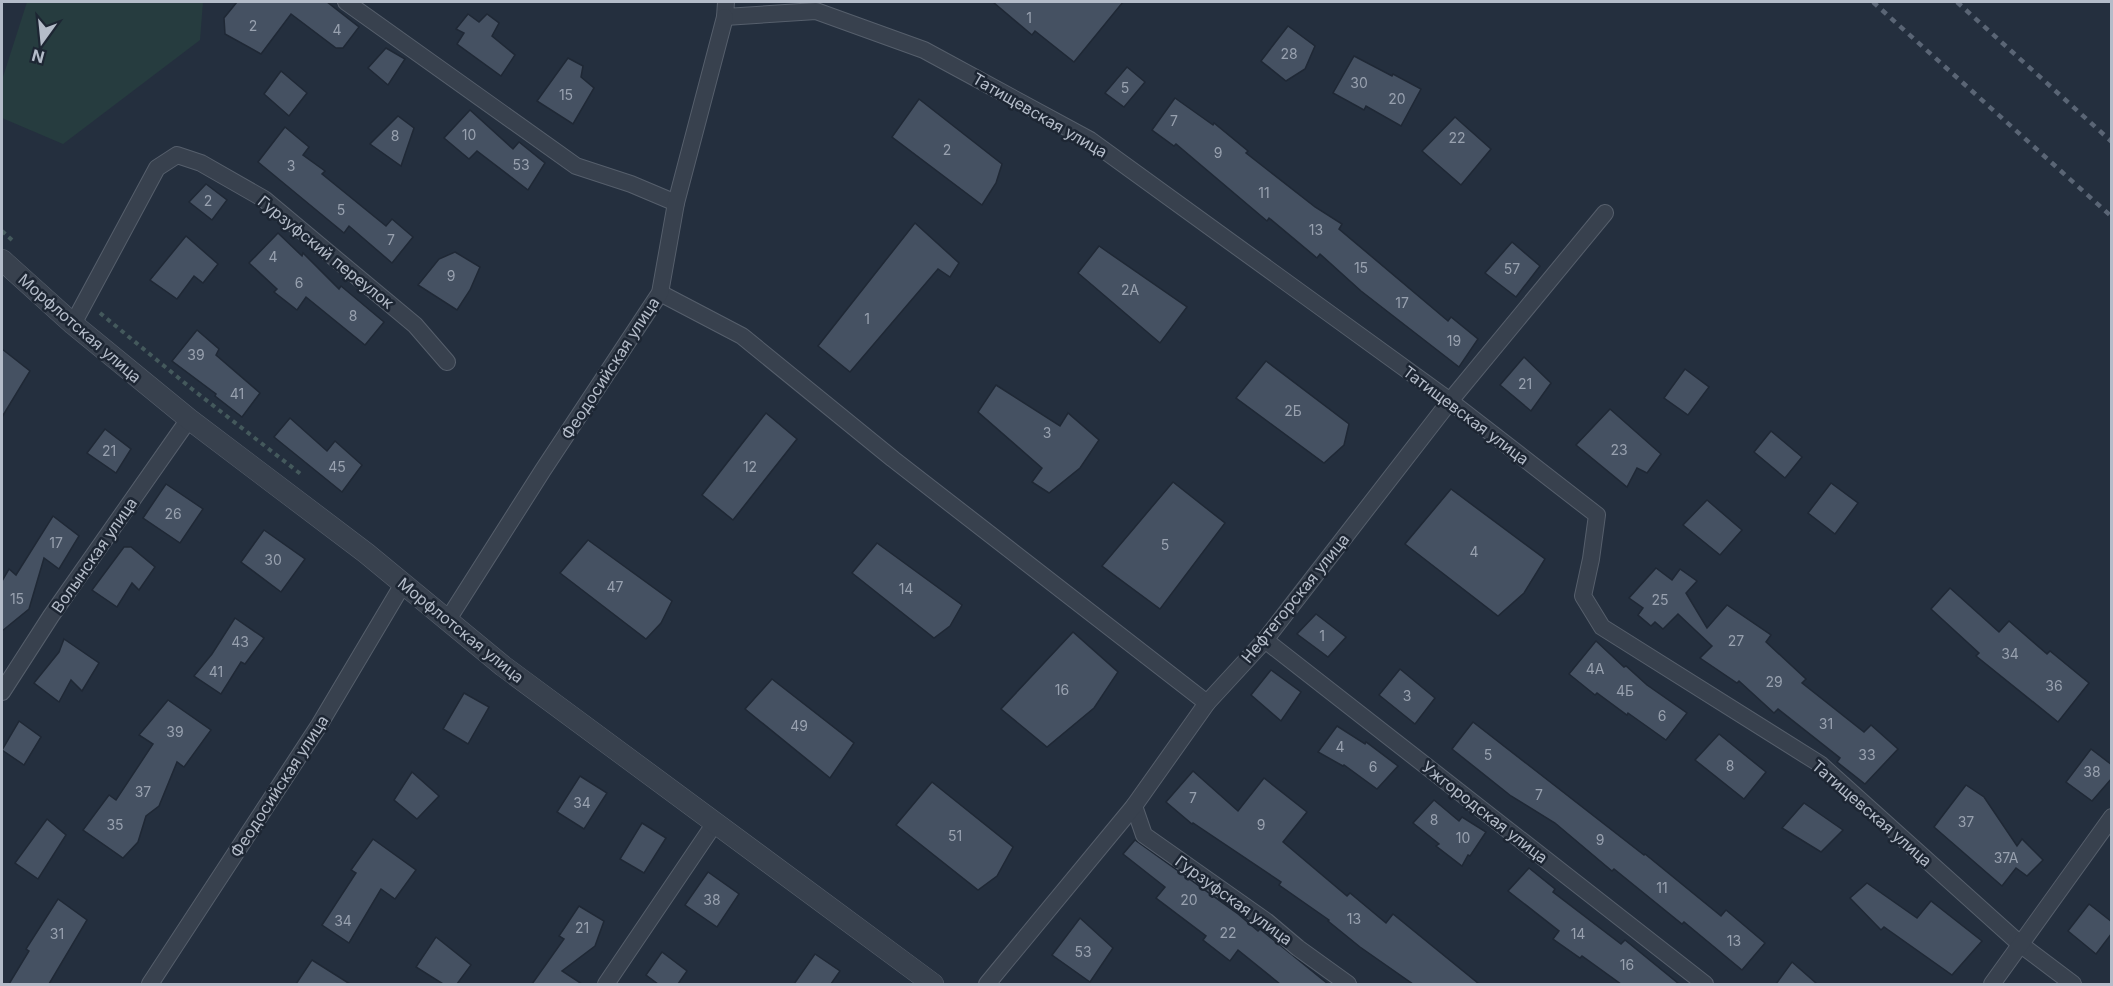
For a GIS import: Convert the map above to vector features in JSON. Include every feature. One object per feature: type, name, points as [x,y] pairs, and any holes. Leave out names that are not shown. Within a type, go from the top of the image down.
[{"type":"street","points":[[346,2],[576,166],[631,184],[676,203]]},
{"type":"street","name":"Феодосийская улица","points":[[447,621],[660,293],[676,203],[725,9]]},
{"type":"street","name":"Татищевская улица","points":[[725,9],[816,10],[924,50],[1090,140],[1450,401],[1597,515],[1591,558],[1582,596],[1602,627],[1820,764],[2020,944],[2073,984]]},
{"type":"street","name":"Гурзуфский переулок","points":[[73,324],[157,168],[177,154],[201,163],[264,199],[415,325],[447,362]]},
{"type":"street","name":"Нефтегорская улица","points":[[987,984],[1134,806],[1207,703],[1265,640],[1450,401],[1605,213]]},
{"type":"street","name":"Морфлотская улица","points":[[4,267],[189,419],[366,553],[503,666],[933,984]]},
{"type":"street","points":[[660,293],[742,336],[893,459],[1207,703]]},
{"type":"street","name":"Волынская улица","points":[[2,692],[51,616],[189,419]]},
{"type":"street","name":"Феодосийская улица","points":[[150,984],[318,727],[403,584]]},
{"type":"street","name":"Ужгородская улица","points":[[1265,640],[1705,984]]},
{"type":"street","name":"Гурзуфская улица","points":[[1134,806],[1144,835],[1266,921],[1298,948],[1348,984]]},
{"type":"street","points":[[1992,984],[2112,817]]},
{"type":"street","points":[[606,984],[716,823]]},
{"type":"path","points":[[2,231],[18,245]]},
{"type":"path","points":[[85,301],[192,389],[310,481]]},
{"type":"green space","points":[[27,2],[203,2],[200,40],[63,144],[2,118],[2,80]]},
{"type":"building","points":[[237,2],[327,2],[359,27],[343,48],[336,48],[291,14],[261,54],[225,34],[224,18]]},
{"type":"building","points":[[993,2],[1123,2],[1074,62],[1035,31],[1032,35]]},
{"type":"building","points":[[468,14],[479,22],[487,14],[499,23],[492,36],[515,55],[501,76],[457,44],[464,33],[456,29]]},
{"type":"building","points":[[1288,26],[1315,46],[1305,69],[1286,81],[1261,61]]},
{"type":"building","points":[[386,48],[405,59],[388,85],[368,68]]},
{"type":"building","points":[[1354,56],[1421,89],[1401,126],[1366,106],[1364,110],[1333,93]]},
{"type":"building","points":[[568,58],[583,66],[581,77],[594,88],[573,124],[537,101]]},
{"type":"building","points":[[1127,67],[1145,82],[1124,107],[1105,93]]},
{"type":"building","points":[[281,71],[307,93],[289,116],[264,94]]},
{"type":"building","points":[[1175,98],[1213,125],[1214,123],[1248,151],[1246,153],[1315,207],[1342,224],[1339,229],[1448,321],[1451,317],[1478,339],[1459,367],[1361,291],[1320,254],[1317,258],[1269,218],[1267,221],[1176,144],[1174,146],[1152,130]]},
{"type":"building","points":[[919,99],[1002,164],[996,183],[982,205],[892,137]]},
{"type":"building","points":[[470,110],[513,149],[519,142],[545,163],[528,190],[477,151],[469,159],[444,138]]},
{"type":"building","points":[[398,116],[414,128],[401,166],[370,144]]},
{"type":"building","points":[[1455,117],[1491,149],[1461,185],[1422,151]]},
{"type":"building","points":[[285,127],[309,147],[303,155],[325,171],[322,174],[386,226],[392,219],[413,237],[392,263],[349,226],[344,233],[258,162]]},
{"type":"building","points":[[206,184],[227,200],[212,220],[189,202]]},
{"type":"building","points":[[915,223],[959,263],[950,277],[938,269],[850,372],[818,346]]},
{"type":"building","points":[[278,233],[302,256],[303,253],[339,289],[341,286],[384,322],[365,345],[306,297],[297,310],[274,292],[277,289],[249,263]]},
{"type":"building","points":[[186,236],[218,264],[203,283],[194,276],[177,299],[150,280]]},
{"type":"building","points":[[1512,242],[1540,266],[1516,297],[1485,273]]},
{"type":"building","points":[[1099,246],[1187,307],[1160,343],[1078,273]]},
{"type":"building","points":[[455,252],[480,267],[470,290],[457,310],[418,285],[439,259]]},
{"type":"building","points":[[197,330],[219,349],[216,355],[260,393],[242,417],[172,361]]},
{"type":"building","points":[[2,349],[30,371],[2,417]]},
{"type":"building","points":[[1524,357],[1551,383],[1531,411],[1500,385]]},
{"type":"building","points":[[1266,361],[1349,424],[1344,445],[1324,463],[1236,398]]},
{"type":"building","points":[[1685,369],[1709,387],[1688,415],[1664,398]]},
{"type":"building","points":[[996,385],[1060,426],[1068,413],[1099,440],[1080,468],[1049,493],[1032,482],[1042,468],[978,412]]},
{"type":"building","points":[[1610,409],[1661,454],[1647,473],[1637,468],[1627,487],[1576,445]]},
{"type":"building","points":[[766,413],[797,439],[733,520],[702,495]]},
{"type":"building","points":[[290,418],[327,451],[335,441],[362,465],[342,492],[274,437]]},
{"type":"building","points":[[105,429],[131,449],[116,473],[87,453]]},
{"type":"building","points":[[1771,431],[1802,457],[1785,478],[1754,452]]},
{"type":"building","points":[[1173,482],[1225,523],[1160,609],[1102,566]]},
{"type":"building","points":[[1831,483],[1858,503],[1835,534],[1808,513]]},
{"type":"building","points":[[166,484],[203,509],[180,543],[143,518]]},
{"type":"building","points":[[1451,489],[1545,559],[1524,593],[1498,616],[1405,544]]},
{"type":"building","points":[[1707,500],[1742,530],[1720,555],[1683,525]]},
{"type":"building","points":[[53,516],[79,536],[59,569],[44,558],[29,609],[2,631],[2,581],[9,569],[16,575]]},
{"type":"building","points":[[264,530],[305,559],[281,592],[241,562]]},
{"type":"building","points":[[588,540],[672,601],[661,623],[646,639],[560,573]]},
{"type":"building","points":[[877,543],[962,605],[950,626],[934,638],[852,573]]},
{"type":"building","points":[[124,547],[131,547],[155,567],[139,590],[132,583],[117,607],[92,590]]},
{"type":"building","points":[[1656,568],[1672,580],[1680,569],[1697,581],[1686,593],[1707,628],[1727,605],[1771,635],[1766,642],[1806,679],[1802,683],[1864,732],[1871,725],[1898,749],[1865,784],[1837,762],[1840,758],[1778,709],[1774,713],[1739,681],[1737,683],[1700,658],[1712,646],[1678,614],[1663,629],[1655,622],[1651,626],[1638,615],[1643,608],[1629,598]]},
{"type":"building","points":[[1950,588],[1999,632],[2009,621],[2047,654],[2050,651],[2089,683],[2058,722],[1976,656],[1979,653],[1931,609]]},
{"type":"building","points":[[1316,614],[1346,637],[1328,657],[1297,634]]},
{"type":"building","points":[[235,618],[264,638],[245,664],[241,662],[221,694],[194,676],[212,654]]},
{"type":"building","points":[[1073,632],[1118,672],[1094,708],[1047,747],[1001,709]]},
{"type":"building","points":[[64,639],[99,663],[82,691],[71,680],[59,702],[34,683],[59,652]]},
{"type":"building","points":[[1596,641],[1624,667],[1626,666],[1647,685],[1687,713],[1666,740],[1597,693],[1595,695],[1569,674]]},
{"type":"building","points":[[1400,669],[1435,698],[1415,724],[1379,695]]},
{"type":"building","points":[[1271,670],[1301,692],[1281,721],[1251,695]]},
{"type":"building","points":[[772,679],[854,743],[830,778],[745,709]]},
{"type":"building","points":[[464,693],[489,707],[468,744],[443,729]]},
{"type":"building","points":[[168,700],[211,730],[184,767],[177,762],[159,806],[146,816],[138,842],[123,858],[83,830],[109,795],[116,800],[153,744],[139,735]]},
{"type":"building","points":[[19,721],[41,737],[24,765],[2,750]]},
{"type":"building","points":[[1473,722],[1645,854],[1721,916],[1726,910],[1765,943],[1742,970],[1684,922],[1682,924],[1614,869],[1612,871],[1555,823],[1511,796],[1452,749]]},
{"type":"building","points":[[1337,726],[1365,744],[1366,742],[1398,766],[1377,789],[1344,765],[1318,752]]},
{"type":"building","points":[[1719,734],[1766,772],[1744,799],[1695,760]]},
{"type":"building","points":[[2091,749],[2112,765],[2112,778],[2092,801],[2066,782]]},
{"type":"building","points":[[1193,771],[1238,811],[1264,778],[1307,812],[1283,842],[1347,896],[1350,893],[1386,923],[1393,914],[1479,984],[1413,984],[1279,885],[1281,882],[1192,824],[1166,802]]},
{"type":"building","points":[[412,772],[439,796],[417,819],[394,800]]},
{"type":"building","points":[[580,776],[607,793],[584,829],[557,812]]},
{"type":"building","points":[[932,782],[1013,847],[997,876],[978,890],[896,825]]},
{"type":"building","points":[[1966,785],[1984,797],[2017,846],[2022,839],[2043,860],[2027,876],[2016,868],[2002,886],[1934,827]]},
{"type":"building","points":[[1434,800],[1459,821],[1462,817],[1486,832],[1462,866],[1436,846],[1439,844],[1413,823]]},
{"type":"building","points":[[1804,803],[1843,830],[1821,852],[1782,828]]},
{"type":"building","points":[[47,819],[66,835],[38,879],[15,863]]},
{"type":"building","points":[[642,823],[666,838],[644,873],[620,859]]},
{"type":"building","points":[[373,839],[416,870],[395,899],[381,889],[349,943],[322,925],[356,873],[351,870]]},
{"type":"building","points":[[1135,840],[1258,931],[1260,929],[1328,984],[1280,984],[1238,950],[1230,961],[1203,940],[1206,936],[1156,898],[1165,887],[1123,854]]},
{"type":"building","points":[[1529,868],[1555,889],[1553,892],[1621,944],[1625,940],[1679,984],[1621,984],[1582,956],[1580,958],[1553,939],[1559,931],[1508,891]]},
{"type":"building","points":[[708,872],[739,894],[717,927],[685,905]]},
{"type":"building","points":[[1867,883],[1917,918],[1931,901],[1982,941],[1952,975],[1884,927],[1881,930],[1850,898]]},
{"type":"building","points":[[58,899],[87,920],[49,984],[9,984],[29,951],[26,949]]},
{"type":"building","points":[[2089,904],[2112,922],[2112,933],[2096,954],[2068,931]]},
{"type":"building","points":[[579,906],[604,921],[595,946],[562,971],[582,984],[532,984],[564,939],[559,936]]},
{"type":"building","points":[[1080,918],[1113,948],[1090,982],[1052,955]]},
{"type":"building","points":[[436,937],[471,965],[457,984],[443,984],[416,967]]},
{"type":"building","points":[[662,952],[687,971],[678,984],[658,984],[646,975]]},
{"type":"building","points":[[815,954],[840,971],[831,984],[794,984]]},
{"type":"building","points":[[312,960],[350,984],[296,984]]},
{"type":"building","points":[[1792,962],[1817,984],[1776,984]]},
{"type":"railway","points":[[1873,2],[2112,217]]},
{"type":"railway","points":[[1957,2],[2112,142]]}]
